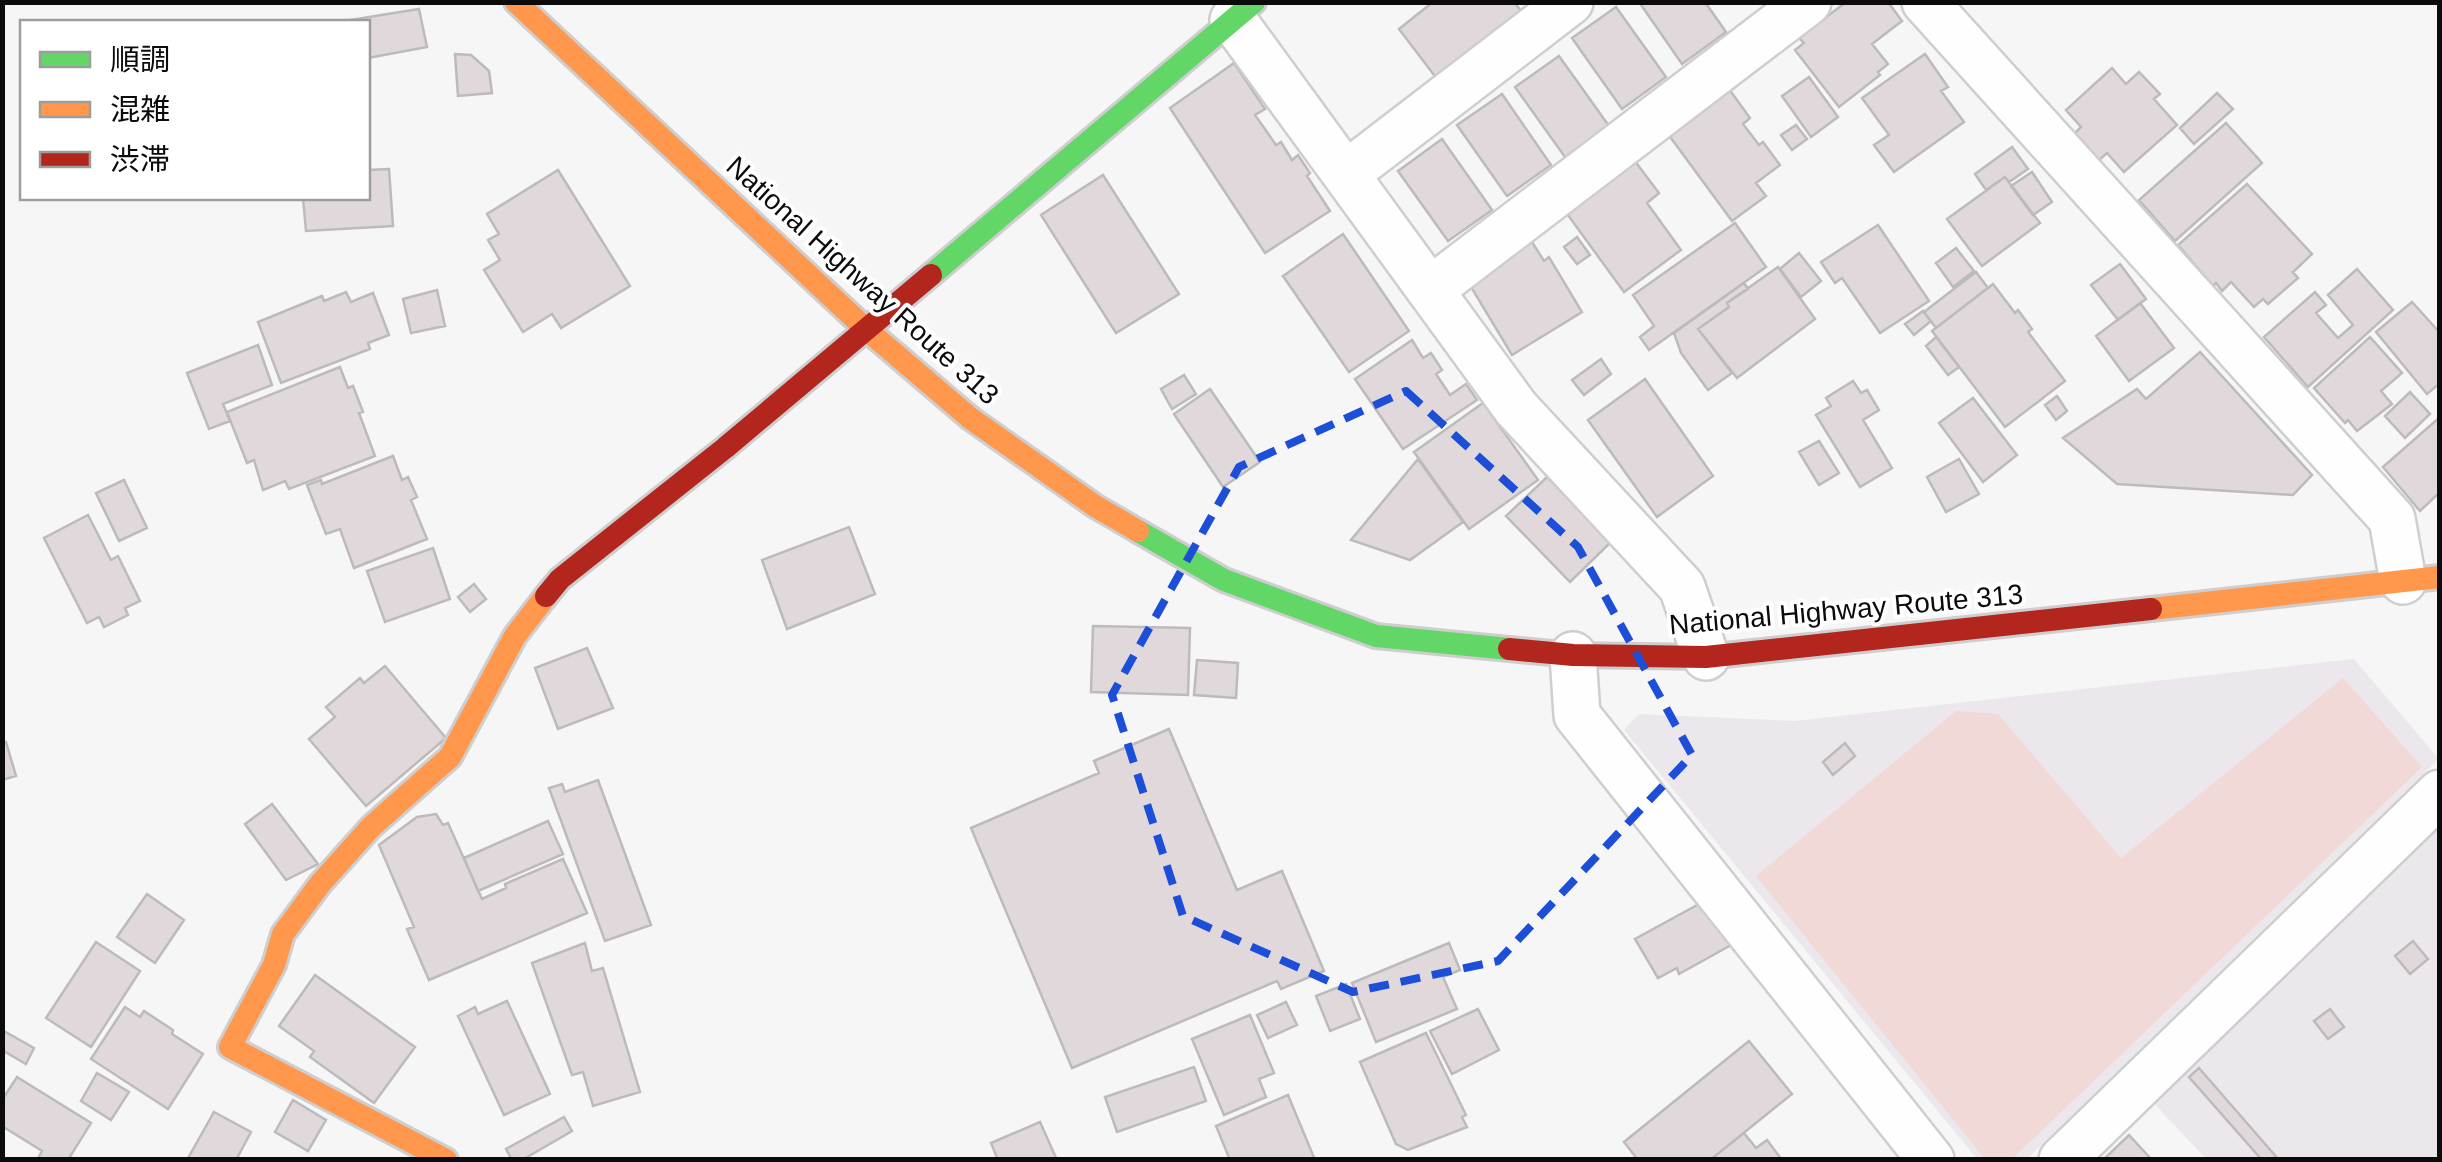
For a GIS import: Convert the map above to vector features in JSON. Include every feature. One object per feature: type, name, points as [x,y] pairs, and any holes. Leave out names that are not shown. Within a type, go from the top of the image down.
[{"type":"main road","name":"National Highway Route 313","points":[[516,2],[867,330],[970,418],[1095,506],[1224,580],[1376,636],[1573,655],[1706,657],[2421,579]]},
{"type":"main road","points":[[446,1160],[230,1047],[274,964],[283,934],[320,884],[371,827],[450,757],[516,636],[560,579],[867,330],[1243,11]]},
{"type":"street","points":[[1346,174],[1570,2]]},
{"type":"street","points":[[1430,290],[1808,2]]},
{"type":"street","points":[[1925,2],[2392,519],[2421,579]]},
{"type":"street","points":[[1243,11],[1346,174],[1516,408],[1682,587],[1706,657]]},
{"type":"street","points":[[1573,655],[1577,716],[1932,1160]]},
{"type":"street","points":[[2062,1160],[2440,793]]},
{"type":"highlighted area","points":[[1406,391],[1578,547],[1692,755],[1498,961],[1353,992],[1183,916],[1112,695],[1239,467]]},
{"type":"shaded area","points":[[2354,659],[2439,759],[2027,1159],[1978,1160],[1624,730],[1639,714],[1794,721]]},
{"type":"shaded area","points":[[2343,678],[2422,767],[2012,1159],[1985,1159],[1756,876],[1956,711],[1998,714],[2121,858]]},
{"type":"shaded area","points":[[2439,815],[2439,1159],[2206,1159],[2150,1099]]},
{"type":"building","points":[[1433,2],[1514,2],[1521,11],[1437,79],[1399,29]]},
{"type":"building","points":[[1639,2],[1705,2],[1726,32],[1682,64]]},
{"type":"building","points":[[1846,2],[1888,2],[1902,21],[1872,44],[1888,64],[1878,72],[1880,75],[1839,107],[1795,50],[1804,43],[1799,38]]},
{"type":"building","points":[[1616,7],[1666,77],[1622,109],[1572,38]]},
{"type":"building","points":[[419,9],[427,47],[370,58],[370,20],[350,20]]},
{"type":"building","points":[[455,54],[471,55],[489,71],[492,93],[458,96]]},
{"type":"building","points":[[1925,54],[1948,87],[1941,91],[1964,122],[1894,172],[1874,145],[1889,135],[1862,98]]},
{"type":"building","points":[[1559,56],[1609,126],[1565,157],[1515,87]]},
{"type":"building","points":[[1234,63],[1265,109],[1255,115],[1292,160],[1298,155],[1330,211],[1265,253],[1170,108]]},
{"type":"building","points":[[2112,68],[2126,84],[2139,72],[2160,94],[2154,99],[2177,125],[2124,172],[2107,153],[2099,160],[2075,133],[2081,127],[2066,110]]},
{"type":"building","points":[[1809,77],[1838,117],[1811,137],[1782,96]]},
{"type":"building","points":[[1729,89],[1750,118],[1743,124],[1780,165],[1756,183],[1766,196],[1732,221],[1668,134]]},
{"type":"building","points":[[2217,93],[2233,109],[2194,144],[2180,128]]},
{"type":"building","points":[[1502,94],[1551,165],[1507,196],[1457,125]]},
{"type":"building","points":[[2226,123],[2262,163],[2175,241],[2139,200]]},
{"type":"building","points":[[1796,125],[1807,139],[1792,150],[1781,135]]},
{"type":"building","points":[[1442,139],[1492,210],[1448,241],[1398,171]]},
{"type":"building","points":[[2012,147],[2028,169],[2009,182],[2005,177],[1986,190],[1975,174]]},
{"type":"building","points":[[1634,160],[1659,193],[1647,203],[1681,250],[1624,292],[1565,211]]},
{"type":"building","points":[[389,169],[393,226],[306,231],[303,200],[370,200],[370,170]]},
{"type":"building","points":[[558,170],[630,286],[561,328],[552,314],[523,332],[484,270],[500,260],[488,240],[499,234],[487,214]]},
{"type":"building","points":[[2032,172],[2052,202],[2033,215],[2011,186]]},
{"type":"building","points":[[1103,175],[1179,294],[1116,333],[1041,215]]},
{"type":"building","points":[[2005,177],[2040,223],[1982,266],[1947,219]]},
{"type":"building","points":[[2247,184],[2312,254],[2293,272],[2298,278],[2268,304],[2263,299],[2254,307],[2231,282],[2222,291],[2216,283],[2213,286],[2178,245]]},
{"type":"building","points":[[1735,223],[1766,267],[1649,350],[1640,337],[1654,326],[1633,295]]},
{"type":"building","points":[[1878,225],[1929,301],[1880,333],[1842,278],[1835,283],[1821,262]]},
{"type":"building","points":[[1343,234],[1409,331],[1349,372],[1283,276]]},
{"type":"building","points":[[1577,237],[1590,255],[1577,264],[1564,247]]},
{"type":"building","points":[[1532,242],[1544,261],[1549,257],[1582,312],[1512,355],[1468,282]]},
{"type":"building","points":[[1956,248],[1974,271],[1953,287],[1936,263]]},
{"type":"building","points":[[1799,253],[1821,281],[1801,297],[1780,269]]},
{"type":"building","points":[[2120,264],[2146,299],[2118,320],[2091,285]]},
{"type":"building","points":[[1778,267],[1815,319],[1737,378],[1698,329]]},
{"type":"building","points":[[2357,269],[2393,310],[2308,387],[2264,337],[2315,292],[2326,305],[2316,313],[2338,338],[2353,325],[2328,295]]},
{"type":"building","points":[[1976,272],[1988,288],[1936,328],[1924,312]]},
{"type":"building","points":[[1744,283],[1748,289],[1698,329],[1732,373],[1708,390],[1681,353],[1674,333]]},
{"type":"building","points":[[1993,284],[2015,313],[2018,310],[2032,329],[2028,332],[2065,381],[2005,427],[1932,331]]},
{"type":"building","points":[[437,290],[445,326],[411,333],[403,299]]},
{"type":"building","points":[[346,292],[351,302],[373,293],[389,335],[368,343],[370,349],[281,383],[258,322],[322,296],[324,301]]},
{"type":"building","points":[[2412,302],[2440,333],[2440,383],[2427,394],[2376,332]]},
{"type":"building","points":[[2140,303],[2174,348],[2129,381],[2096,336]]},
{"type":"building","points":[[1923,311],[1931,321],[1914,335],[1905,324]]},
{"type":"building","points":[[1936,337],[1959,367],[1948,375],[1926,346]]},
{"type":"building","points":[[2370,337],[2402,373],[2381,391],[2392,404],[2357,431],[2314,388]]},
{"type":"building","points":[[1412,340],[1423,358],[1431,353],[1442,370],[1436,374],[1450,395],[1466,384],[1477,400],[1403,449],[1355,379]]},
{"type":"building","points":[[258,345],[272,385],[223,404],[230,421],[209,429],[187,373]]},
{"type":"building","points":[[2200,352],[2312,475],[2293,495],[2117,484],[2063,438],[2137,389],[2146,399]]},
{"type":"building","points":[[1601,359],[1611,374],[1584,395],[1572,380]]},
{"type":"building","points":[[340,367],[348,388],[353,386],[375,456],[289,489],[285,481],[263,490],[254,460],[247,463],[227,412]]},
{"type":"building","points":[[1184,375],[1196,394],[1172,409],[1161,389]]},
{"type":"building","points":[[1645,379],[1713,476],[1657,517],[1588,420]]},
{"type":"building","points":[[1853,381],[1861,393],[1867,390],[1879,410],[1863,420],[1892,468],[1860,487],[1816,415],[1831,406],[1826,398]]},
{"type":"building","points":[[1210,389],[1260,462],[1223,487],[1174,414]]},
{"type":"building","points":[[2410,392],[2430,414],[2405,438],[2385,416]]},
{"type":"building","points":[[2057,396],[2067,411],[2056,420],[2045,405]]},
{"type":"building","points":[[1973,398],[2017,455],[1983,482],[1939,423]]},
{"type":"building","points":[[1483,403],[1538,480],[1469,529],[1414,452]]},
{"type":"building","points":[[2440,417],[2440,492],[2420,511],[2383,467]]},
{"type":"building","points":[[1819,441],[1839,473],[1819,485],[1799,452]]},
{"type":"building","points":[[393,456],[402,480],[408,477],[417,497],[411,500],[427,539],[354,568],[340,529],[326,534],[307,485],[321,480],[322,484]]},
{"type":"building","points":[[1418,459],[1463,522],[1410,560],[1351,540]]},
{"type":"building","points":[[1959,459],[1979,494],[1946,512],[1927,477]]},
{"type":"building","points":[[1547,477],[1611,542],[1570,582],[1506,516]]},
{"type":"building","points":[[124,480],[147,528],[119,541],[96,493]]},
{"type":"building","points":[[88,515],[111,560],[118,556],[140,601],[125,608],[128,615],[104,627],[99,617],[87,623],[44,538]]},
{"type":"building","points":[[849,527],[875,594],[787,629],[762,560]]},
{"type":"building","points":[[433,548],[450,599],[385,622],[367,571]]},
{"type":"building","points":[[474,584],[486,599],[470,612],[458,597]]},
{"type":"building","points":[[1093,626],[1190,628],[1188,695],[1091,692]]},
{"type":"building","points":[[587,648],[613,708],[558,729],[535,668]]},
{"type":"building","points":[[1197,660],[1238,663],[1236,698],[1194,695]]},
{"type":"building","points":[[385,666],[446,738],[366,806],[309,739],[335,717],[326,707],[360,678],[364,683]]},
{"type":"building","points":[[1169,729],[1237,890],[1282,871],[1324,971],[1281,989],[1277,981],[1072,1068],[971,828],[1099,773],[1094,761]]},
{"type":"building","points":[[6,742],[16,776],[2,780],[2,743]]},
{"type":"building","points":[[1845,743],[1855,756],[1833,775],[1823,762]]},
{"type":"building","points":[[598,780],[651,925],[605,941],[549,788],[562,784],[565,792]]},
{"type":"building","points":[[272,804],[318,864],[286,880],[245,824]]},
{"type":"building","points":[[436,814],[443,825],[448,823],[482,899],[506,888],[505,884],[563,859],[587,913],[429,980],[407,929],[414,927],[379,845],[417,817]]},
{"type":"building","points":[[548,821],[563,854],[478,891],[464,858]]},
{"type":"building","points":[[147,894],[184,920],[155,963],[117,937]]},
{"type":"building","points":[[1699,904],[1733,944],[1679,974],[1677,968],[1658,978],[1635,939]]},
{"type":"building","points":[[2413,941],[2428,959],[2410,974],[2395,956]]},
{"type":"building","points":[[96,942],[140,971],[91,1047],[46,1018]]},
{"type":"building","points":[[585,943],[592,971],[603,968],[640,1092],[593,1106],[583,1072],[572,1075],[532,963]]},
{"type":"building","points":[[1449,943],[1460,970],[1443,977],[1457,1009],[1376,1042],[1352,983]]},
{"type":"building","points":[[315,975],[415,1047],[374,1103],[310,1057],[314,1051],[279,1026]]},
{"type":"building","points":[[1346,984],[1360,1019],[1330,1031],[1316,996]]},
{"type":"building","points":[[507,1001],[550,1094],[504,1115],[458,1016],[475,1007],[478,1014]]},
{"type":"building","points":[[1286,1002],[1297,1025],[1268,1038],[1257,1015]]},
{"type":"building","points":[[125,1007],[140,1017],[144,1011],[203,1054],[168,1109],[91,1059]]},
{"type":"building","points":[[1478,1009],[1499,1050],[1452,1074],[1430,1031]]},
{"type":"building","points":[[2330,1009],[2344,1027],[2328,1039],[2314,1021]]},
{"type":"building","points":[[1250,1015],[1274,1073],[1259,1079],[1266,1097],[1224,1115],[1192,1039]]},
{"type":"building","points":[[2,1030],[34,1048],[26,1064],[2,1050]]},
{"type":"building","points":[[1426,1033],[1466,1115],[1462,1117],[1467,1127],[1408,1150],[1396,1144],[1360,1062]]},
{"type":"building","points":[[1749,1041],[1792,1094],[1710,1160],[1638,1160],[1624,1142]]},
{"type":"building","points":[[1194,1067],[1206,1101],[1117,1132],[1105,1097]]},
{"type":"building","points":[[2199,1068],[2279,1160],[2262,1160],[2189,1077]]},
{"type":"building","points":[[97,1073],[129,1092],[111,1120],[81,1101]]},
{"type":"building","points":[[17,1077],[91,1123],[68,1160],[37,1160],[42,1151],[2,1126],[2,1100]]},
{"type":"building","points":[[1288,1095],[1315,1160],[1230,1160],[1216,1126]]},
{"type":"building","points":[[293,1100],[326,1120],[308,1151],[275,1132]]},
{"type":"building","points":[[214,1112],[251,1132],[236,1160],[187,1160]]},
{"type":"building","points":[[564,1117],[572,1131],[522,1160],[512,1160],[506,1149]]},
{"type":"building","points":[[1040,1122],[1057,1160],[998,1160],[991,1143]]},
{"type":"building","points":[[1744,1133],[1756,1148],[1767,1140],[1782,1160],[1710,1160]]},
{"type":"building","points":[[2129,1135],[2152,1160],[2103,1160]]},
{"type":"traffic: fast","points":[[931,275],[1254,2]]},
{"type":"traffic: fast","points":[[1138,531],[1224,580],[1376,636],[1509,649]]},
{"type":"traffic: slow","points":[[516,2],[867,330],[970,418],[1095,506],[1138,531]]},
{"type":"traffic: slow","points":[[2151,609],[2440,577]]},
{"type":"traffic: slow","points":[[446,1160],[230,1047],[274,965],[283,934],[320,884],[371,827],[450,757],[515,636],[546,596]]},
{"type":"traffic: jam","points":[[546,596],[560,579],[725,448],[931,275]]},
{"type":"traffic: jam","points":[[1509,649],[1573,655],[1706,657],[2151,609]]}]
